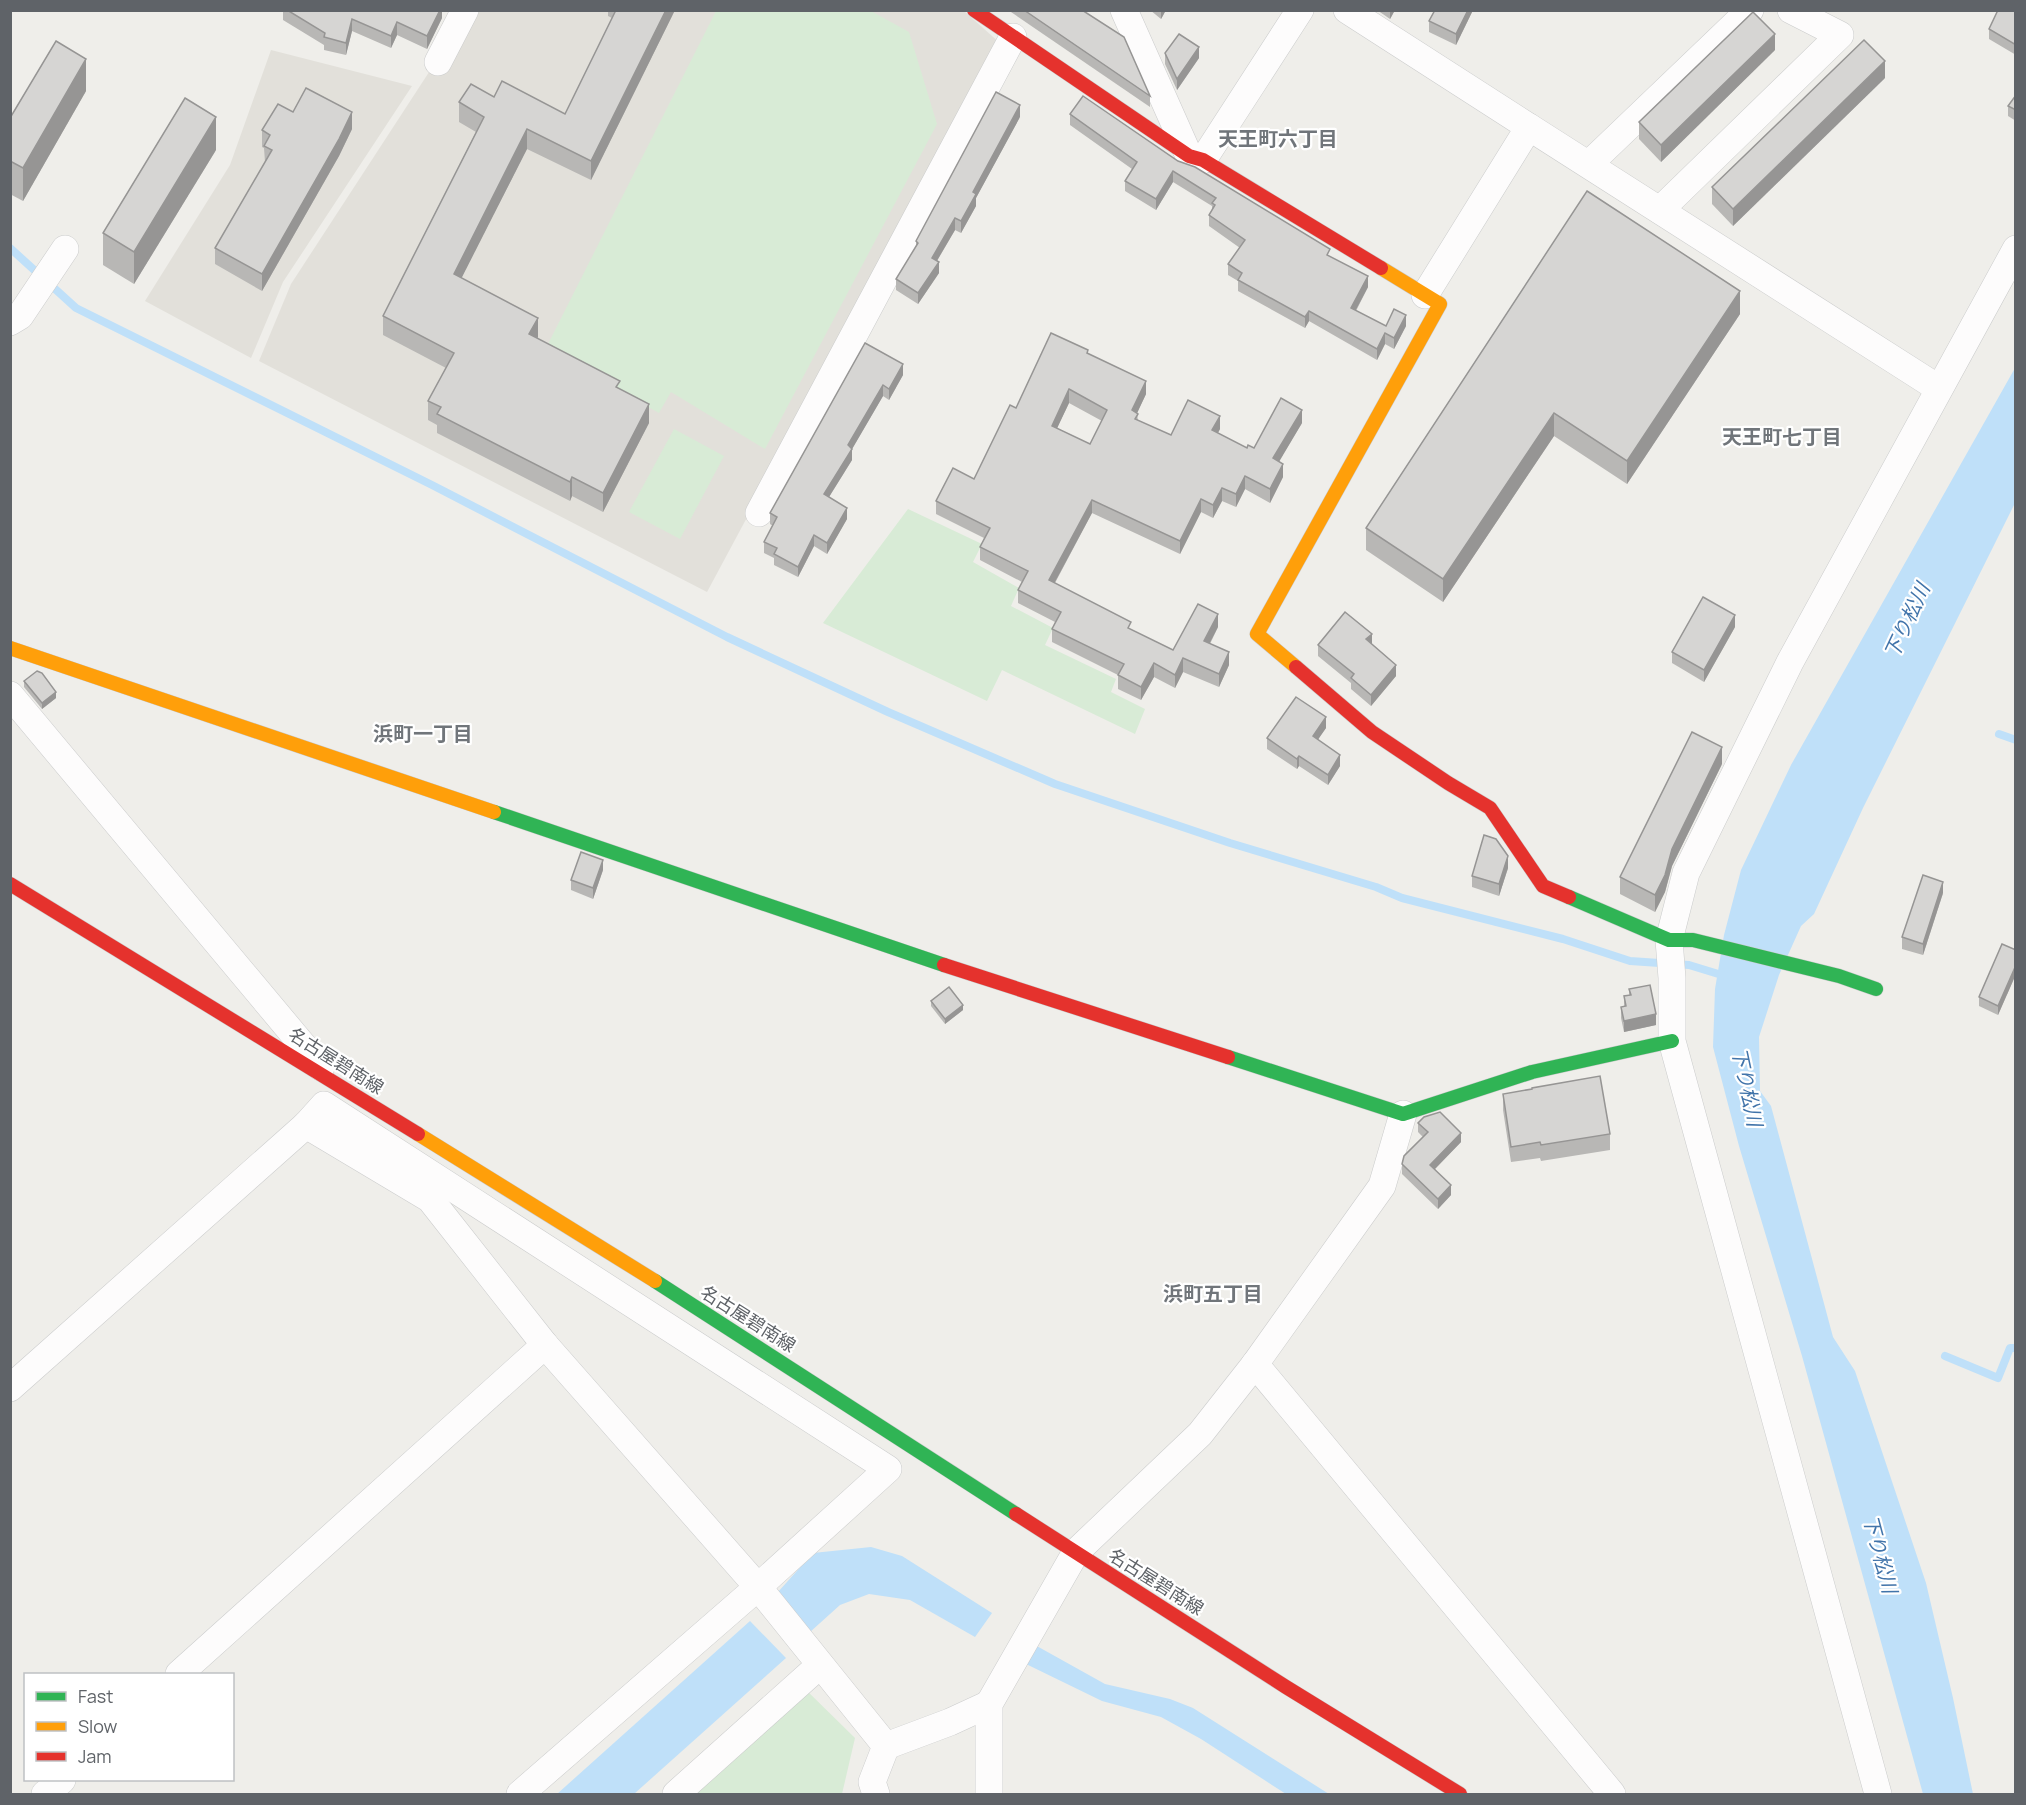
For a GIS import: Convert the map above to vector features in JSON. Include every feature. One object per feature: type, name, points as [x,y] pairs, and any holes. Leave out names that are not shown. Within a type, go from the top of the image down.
[{"type":"street","points":[[438,62],[465,10]]},
{"type":"street","points":[[974,10],[1196,158],[1440,304],[1257,634],[1372,732],[1490,808],[1543,886],[1677,942],[1839,976],[1876,988]]},
{"type":"street","points":[[1124,10],[1196,158]]},
{"type":"street","points":[[1196,158],[1300,10]]},
{"type":"street","points":[[1347,10],[1938,388]]},
{"type":"street","points":[[1589,164],[1750,10]]},
{"type":"street","points":[[1660,210],[1840,35],[1791,10]]},
{"type":"street","points":[[759,513],[1013,37]]},
{"type":"street","points":[[1425,295],[1529,127]]},
{"type":"street","points":[[1878,1794],[1672,1041],[1672,978],[1686,873],[1790,662],[2016,249]]},
{"type":"street","points":[[10,321],[20,316],[59,257]]},
{"type":"street","points":[[10,648],[961,971],[1403,1114],[1532,1072],[1672,1041]]},
{"type":"street","points":[[10,695],[328,1077]]},
{"type":"street","name":"名古屋碧南線","points":[[10,884],[328,1077],[770,1354],[1076,1552],[1460,1794]]},
{"type":"street","points":[[10,1388],[306,1125],[324,1105],[888,1469],[758,1587],[520,1794]]},
{"type":"street","points":[[989,1794],[989,1704],[1076,1552],[1200,1434],[1255,1364],[1382,1186],[1403,1114]]},
{"type":"street","points":[[306,1125],[430,1199],[545,1345],[758,1587],[886,1746]]},
{"type":"street","points":[[180,1673],[545,1345]]},
{"type":"street","points":[[1255,1364],[1612,1794]]},
{"type":"street","points":[[676,1794],[820,1665]]},
{"type":"street","points":[[876,1794],[872,1782],[886,1746],[950,1722],[989,1704]]},
{"type":"street","points":[[45,1794],[60,1781]]},
{"type":"shaded area","points":[[474,11],[964,11],[1001,44],[707,592],[259,361],[291,284],[433,66]]},
{"type":"shaded area","points":[[271,50],[412,86],[283,282],[251,358],[145,301],[230,165]]},
{"type":"green space","points":[[716,11],[871,11],[909,32],[937,124],[765,449],[671,392],[659,413],[545,350]]},
{"type":"green space","points":[[674,429],[724,456],[680,539],[629,512]]},
{"type":"green space","points":[[908,509],[982,544],[973,562],[1019,588],[1011,606],[1053,628],[1045,645],[1116,679],[1111,692],[1145,709],[1135,734],[1002,670],[987,701],[823,623]]},
{"type":"green space","points":[[799,1683],[855,1738],[842,1794],[676,1794]]},
{"type":"water","name":"下り松川","points":[[2015,368],[2015,503],[1863,808],[1814,914],[1801,926],[1779,975],[1759,1037],[1760,1091],[1771,1106],[1833,1337],[1855,1371],[1926,1583],[1973,1794],[1923,1794],[1802,1356],[1739,1146],[1713,1047],[1715,989],[1724,935],[1741,870],[1791,765]]},
{"type":"water","points":[[871,1547],[902,1556],[992,1613],[975,1637],[910,1600],[869,1594],[840,1605],[810,1632],[778,1592],[813,1553]]},
{"type":"water","points":[[750,1621],[786,1658],[634,1794],[557,1794]]},
{"type":"water","points":[[1035,1645],[1105,1684],[1170,1699],[1193,1708],[1329,1794],[1286,1794],[1201,1739],[1161,1717],[1102,1701],[1026,1664]]},
{"type":"building","points":[[287,10],[440,10],[427,36],[397,22],[391,36],[352,19],[346,43],[324,37],[325,33]]},
{"type":"building","points":[[616,10],[666,10],[591,161],[527,129],[454,274],[538,318],[529,334],[620,381],[616,387],[649,404],[603,493],[572,477],[570,482],[437,414],[441,407],[428,401],[454,353],[383,316],[484,117],[459,102],[471,84],[494,97],[502,81],[565,114]]},
{"type":"building","points":[[1024,10],[1082,10],[1124,37],[1150,96]]},
{"type":"building","points":[[1435,10],[1468,10],[1456,34],[1429,21]]},
{"type":"building","points":[[1998,10],[2016,10],[2016,45],[1989,29]]},
{"type":"building","points":[[1753,12],[1775,34],[1661,145],[1639,122]]},
{"type":"building","points":[[1179,34],[1199,47],[1177,79],[1165,53]]},
{"type":"building","points":[[1864,40],[1885,61],[1733,209],[1712,187]]},
{"type":"building","points":[[56,41],[86,59],[23,168],[10,161],[10,118]]},
{"type":"building","points":[[306,88],[352,112],[262,274],[215,248],[272,150],[264,146],[270,135],[262,130],[278,104],[293,112]]},
{"type":"building","points":[[996,92],[1020,105],[973,192],[976,194],[961,221],[955,218],[932,258],[939,262],[918,293],[896,279],[918,243],[916,241]]},
{"type":"building","points":[[2016,95],[2016,110],[2008,106]]},
{"type":"building","points":[[1083,96],[1178,161],[1195,167],[1330,249],[1327,255],[1368,276],[1351,308],[1386,326],[1394,309],[1406,315],[1394,338],[1385,333],[1377,349],[1309,311],[1305,317],[1238,280],[1242,273],[1228,264],[1245,240],[1209,215],[1216,198],[1173,171],[1156,199],[1125,181],[1137,162],[1070,114]]},
{"type":"building","points":[[185,98],[216,117],[134,252],[103,233]]},
{"type":"building","points":[[1587,191],[1740,291],[1627,461],[1554,413],[1443,579],[1366,528]]},
{"type":"building","points":[[1051,333],[1146,381],[1132,410],[1138,414],[1135,419],[1171,435],[1188,400],[1220,416],[1212,430],[1247,448],[1248,445],[1254,448],[1281,398],[1302,410],[1273,458],[1283,464],[1270,489],[1245,476],[1236,494],[1222,488],[1213,505],[1201,499],[1180,541],[1092,500],[1049,580],[1131,622],[1128,628],[1173,650],[1198,604],[1218,614],[1204,641],[1229,652],[1219,674],[1183,658],[1175,675],[1154,663],[1141,687],[1118,675],[1124,664],[1052,629],[1061,612],[1018,590],[1028,571],[980,547],[990,528],[936,501],[953,468],[974,479],[1010,405],[1016,408]],"holes":[[[1069,389],[1107,410],[1090,444],[1052,426]]]},
{"type":"building","points":[[865,343],[903,364],[889,389],[883,385],[848,445],[852,449],[824,494],[847,508],[827,543],[814,535],[798,567],[774,554],[777,548],[764,542],[777,517],[770,513]]},
{"type":"building","points":[[1703,597],[1735,615],[1704,670],[1672,652]]},
{"type":"building","points":[[1345,612],[1372,634],[1366,639],[1396,665],[1371,695],[1351,678],[1354,674],[1318,645]]},
{"type":"building","points":[[37,671],[42,673],[56,692],[42,703],[24,681]]},
{"type":"building","points":[[1296,697],[1326,717],[1313,736],[1340,755],[1328,775],[1299,756],[1297,759],[1267,738]]},
{"type":"building","points":[[1692,732],[1722,747],[1672,849],[1665,875],[1655,895],[1620,877]]},
{"type":"building","points":[[1484,835],[1496,839],[1508,856],[1499,884],[1472,876]]},
{"type":"building","points":[[581,852],[603,860],[593,888],[571,880]]},
{"type":"building","points":[[1923,875],[1943,882],[1923,944],[1902,937]]},
{"type":"building","points":[[2002,944],[2016,950],[2016,965],[1998,1006],[1979,997]]},
{"type":"building","points":[[1650,985],[1656,1014],[1624,1021],[1621,1007],[1626,1006],[1624,996],[1631,995],[1629,989]]},
{"type":"building","points":[[949,987],[963,1005],[945,1019],[931,1001]]},
{"type":"building","points":[[1600,1076],[1610,1134],[1541,1145],[1540,1142],[1511,1147],[1503,1094]]},
{"type":"building","points":[[1440,1112],[1461,1133],[1430,1165],[1451,1185],[1438,1199],[1402,1164],[1404,1156],[1428,1132],[1418,1123],[1424,1117]]},
{"type":"waterway","points":[[10,248],[76,308],[432,485],[727,637],[888,712],[1055,784],[1230,843],[1376,887],[1402,898],[1563,939],[1630,961],[1689,965],[1725,976]]},
{"type":"waterway","points":[[1999,734],[2016,740]]},
{"type":"waterway","points":[[1945,1356],[1998,1378],[2010,1348],[2016,1348]]},
{"type":"traffic: fast","points":[[494,812],[944,965]]},
{"type":"traffic: fast","points":[[1569,897],[1669,940],[1693,940],[1839,976],[1876,989]]},
{"type":"traffic: fast","points":[[1228,1057],[1403,1114],[1532,1072],[1672,1041]]},
{"type":"traffic: fast","points":[[655,1281],[1016,1514]]},
{"type":"traffic: slow","points":[[1296,667],[1257,634],[1440,304],[1381,268]]},
{"type":"traffic: slow","points":[[10,648],[494,812]]},
{"type":"traffic: slow","points":[[418,1134],[655,1281]]},
{"type":"traffic: jam","points":[[974,10],[1189,156],[1203,160],[1381,268]]},
{"type":"traffic: jam","points":[[1296,667],[1372,732],[1490,808],[1543,886],[1569,897]]},
{"type":"traffic: jam","points":[[10,884],[418,1134]]},
{"type":"traffic: jam","points":[[944,965],[1228,1057]]},
{"type":"traffic: jam","points":[[1016,1514],[1286,1687],[1460,1794]]},
{"type":"district","name":"天王町六丁目","points":[[1278,139]]},
{"type":"district","name":"天王町七丁目","points":[[1782,437]]},
{"type":"district","name":"浜町一丁目","points":[[423,734]]},
{"type":"district","name":"浜町五丁目","points":[[1213,1294]]}]
